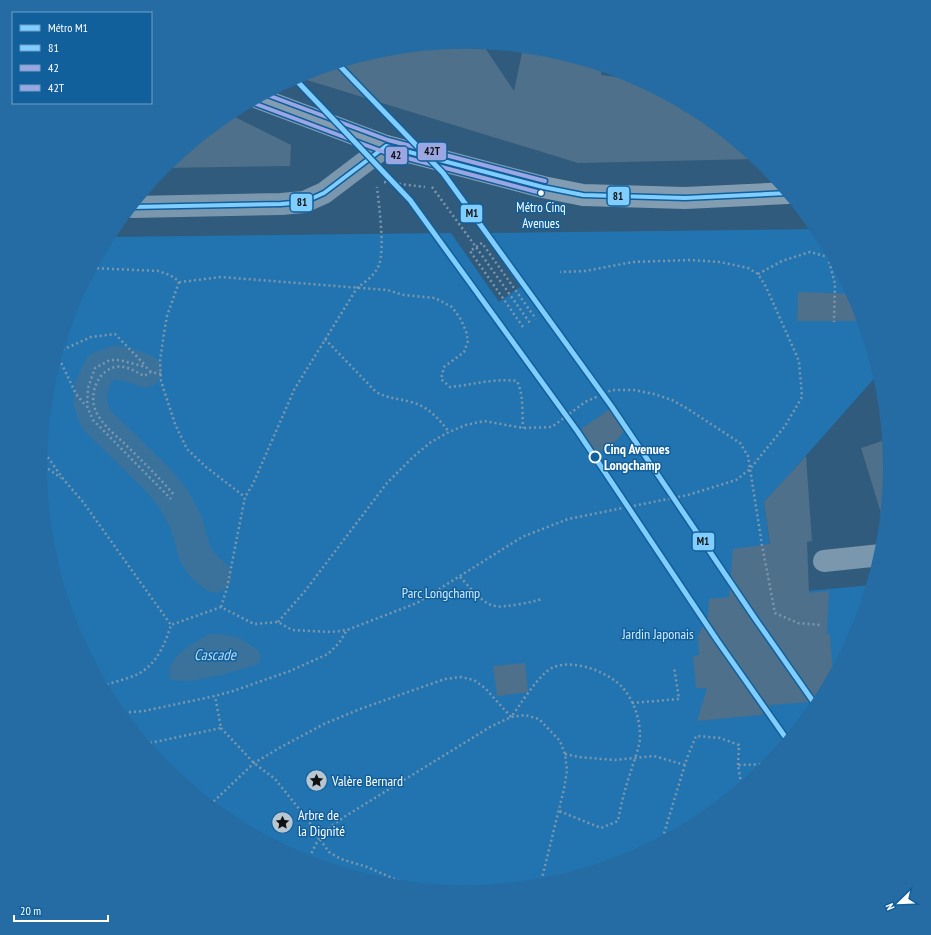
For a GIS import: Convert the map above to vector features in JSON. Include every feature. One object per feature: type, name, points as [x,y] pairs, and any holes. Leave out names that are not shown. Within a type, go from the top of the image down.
[{"type":"street","points":[[264,100],[386,146],[543,187],[583,195],[685,198],[782,194]]},
{"type":"street","points":[[138,207],[281,204],[304,202],[324,193],[386,146]]},
{"type":"street","points":[[824,561],[875,556]]},
{"type":"path","points":[[221,607],[227,588],[245,497],[254,484],[294,390],[358,288],[370,278],[379,266],[382,252],[377,182],[433,188],[530,323]]},
{"type":"path","points":[[523,327],[470,251],[482,243],[536,319]]},
{"type":"path","points":[[758,274],[782,261],[810,252],[827,257]]},
{"type":"path","points":[[828,259],[835,284],[834,322]]},
{"type":"path","points":[[171,625],[221,607],[254,624],[278,622],[292,630],[331,632],[347,630],[417,602],[460,577],[522,537],[568,519],[688,495],[736,480],[750,469],[785,426],[802,397],[799,361],[766,287],[758,274],[748,268],[720,262],[690,260],[633,262],[585,271],[560,272]]},
{"type":"path","points":[[97,268],[158,271],[170,275],[180,282],[221,277],[387,290],[404,295],[435,298],[452,307],[460,318],[466,331],[468,341],[464,352],[444,367],[441,379],[450,386],[463,386],[492,381],[517,381],[521,389],[523,428]]},
{"type":"path","points":[[180,282],[166,322],[160,362],[161,381],[174,424],[187,449],[206,467],[245,497]]},
{"type":"path","points":[[64,350],[91,338],[116,334],[151,372],[161,374]]},
{"type":"path","points":[[326,339],[376,392],[384,397],[410,402],[424,407],[434,414],[449,432]]},
{"type":"path","points":[[61,360],[76,394],[87,406],[93,420],[171,499]]},
{"type":"path","points":[[87,406],[88,388],[95,368],[110,360],[119,360],[146,367]]},
{"type":"path","points":[[151,372],[144,376],[126,368],[115,367],[103,373],[96,383],[93,396],[94,408],[98,416],[108,428],[162,480],[174,495]]},
{"type":"path","points":[[278,622],[387,484],[413,456],[431,442],[466,425],[484,421],[523,428],[552,427],[585,402],[612,390],[634,390],[654,394],[672,400],[740,443],[748,456],[762,545],[775,613],[798,623],[820,625]]},
{"type":"path","points":[[47,457],[64,480],[83,502],[171,625]]},
{"type":"path","points":[[47,469],[64,480]]},
{"type":"path","points":[[460,577],[481,599],[495,606],[524,604],[542,600]]},
{"type":"path","points":[[108,684],[139,674],[152,664],[165,644],[171,625]]},
{"type":"path","points":[[126,712],[144,711],[215,696],[290,671],[328,654],[339,643],[347,630]]},
{"type":"path","points":[[511,717],[546,671],[555,666],[572,664],[591,668],[609,677],[623,688],[632,703],[638,716],[640,737],[621,802],[618,821],[601,828],[559,811]]},
{"type":"path","points":[[632,703],[679,699],[674,667]]},
{"type":"path","points":[[213,802],[254,763],[281,746],[324,724],[360,709],[446,679],[462,677],[474,680],[485,688],[511,717]]},
{"type":"path","points":[[215,696],[221,728],[254,763],[275,778],[308,820],[329,852],[341,859],[367,867],[396,880]]},
{"type":"path","points":[[310,856],[319,838],[330,827],[344,817],[490,727],[511,717],[525,715],[539,719],[560,741],[565,754],[567,770],[559,811],[542,879]]},
{"type":"path","points":[[151,743],[221,728]]},
{"type":"path","points":[[663,836],[685,765],[696,736],[720,738],[739,745],[738,766],[741,782]]},
{"type":"path","points":[[565,754],[579,757],[615,760],[654,756],[685,765]]},
{"type":"path","points":[[738,766],[759,765]]},
{"type":"green space","name":"Parc Longchamp","points":[[809,229],[828,258],[852,307],[862,333],[874,378],[764,503],[770,545],[786,593],[867,585],[852,628],[841,653],[828,677],[798,722],[761,763],[720,800],[675,830],[651,843],[600,864],[574,872],[547,878],[493,885],[438,885],[384,878],[357,872],[331,864],[280,843],[256,830],[211,800],[170,763],[151,743],[133,722],[103,677],[90,653],[69,602],[61,576],[51,522],[47,468],[48,440],[55,386],[69,333],[90,282],[117,237],[451,233],[499,302],[520,287],[482,233]]},
{"type":"water","name":"Cascade","points":[[210,634],[236,637],[247,642],[259,651],[261,660],[256,665],[221,675],[191,681],[171,680],[169,671],[174,659],[192,644]]},
{"type":"building","points":[[438,50],[486,50],[514,91],[522,53],[547,57],[600,71],[601,72],[601,75],[615,77],[651,92],[675,105],[720,135],[748,159],[578,163],[307,80],[357,63],[384,57]]},
{"type":"building","points":[[236,118],[291,145],[290,166],[174,168],[211,135]]},
{"type":"building","points":[[798,292],[846,294],[857,321],[797,321]]},
{"type":"building","points":[[613,407],[628,427],[612,445],[602,450],[592,451],[578,431]]},
{"type":"building","points":[[883,441],[884,468],[881,513],[861,448]]},
{"type":"building","points":[[806,456],[812,541],[807,542],[809,593],[829,591],[827,634],[830,634],[832,669],[812,702],[770,705],[770,714],[697,721],[707,688],[696,688],[693,656],[699,655],[698,636],[708,616],[709,599],[729,597],[733,549],[770,544],[764,502]]},
{"type":"building","points":[[525,663],[528,692],[497,696],[493,666]]},
{"type":"waterway","points":[[145,371],[116,362],[100,368],[92,385],[90,403],[96,419],[158,480],[173,498],[186,522],[195,554],[203,566],[215,576]]},
{"type":"metro line","name":"M1","points":[[342,68],[443,173],[612,407],[813,701]]},
{"type":"metro line","name":"M1","points":[[299,84],[410,200],[578,432],[717,640],[785,737]]},
{"type":"transit line","name":"42T","points":[[272,97],[388,140],[545,181]]},
{"type":"transit line","name":"42","points":[[257,104],[384,152],[541,193]]},
{"type":"transit line","name":"81","points":[[138,207],[281,204],[304,202],[324,193],[386,146],[543,187],[583,195],[685,198],[781,193]]},
{"type":"place","name":"Métro Cinq Avenues","points":[[541,193]]},
{"type":"place","name":"Cinq Avenues Longchamp","points":[[595,457]]},
{"type":"place","name":"Valère Bernard","points":[[317,781]]},
{"type":"place","name":"Arbre de la Dignité","points":[[282,823]]},
{"type":"park label","name":"Jardin Japonais","points":[[658,634]]}]
